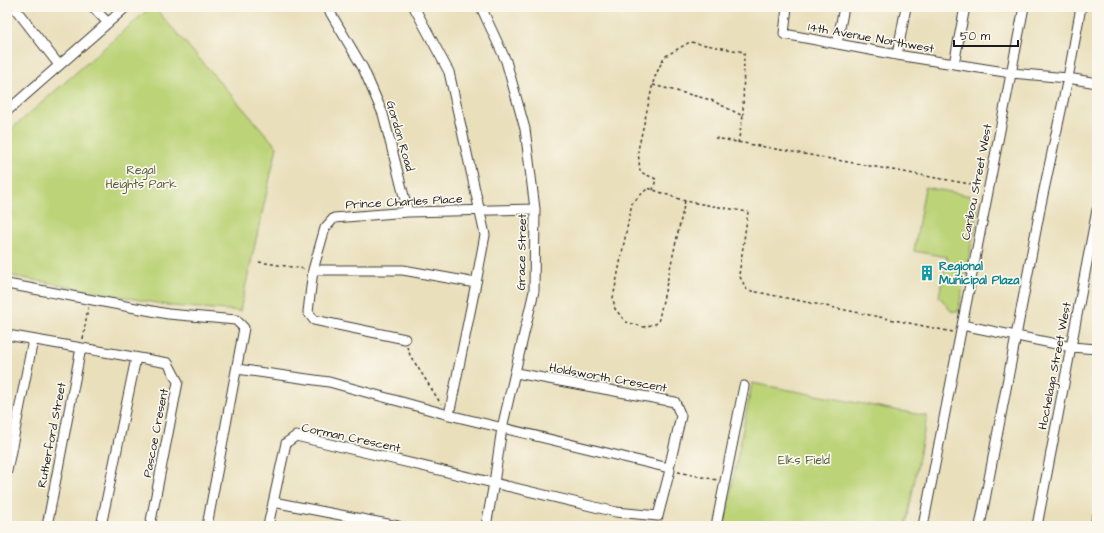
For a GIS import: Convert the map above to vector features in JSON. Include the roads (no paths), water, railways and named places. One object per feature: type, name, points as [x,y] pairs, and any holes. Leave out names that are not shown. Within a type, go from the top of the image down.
[{"type":"street","points":[[14,7],[59,65]]},
{"type":"street","points":[[93,7],[108,23]]},
{"type":"street","points":[[8,108],[126,7]]},
{"type":"street","name":"Gordon Road","points":[[327,7],[363,68],[383,114],[408,212]]},
{"type":"street","points":[[414,7],[449,72],[485,235],[449,415]]},
{"type":"street","name":"Grace Street","points":[[482,7],[506,61],[525,129],[535,209],[534,291],[502,428],[486,526]]},
{"type":"street","name":"14th Avenue Northwest","points":[[787,7],[784,34],[897,55],[1011,73],[1068,78],[1097,83]]},
{"type":"street","points":[[837,44],[844,7]]},
{"type":"street","points":[[897,55],[906,7]]},
{"type":"street","points":[[954,64],[965,7]]},
{"type":"street","name":"Caribou Street West","points":[[923,526],[1024,7]]},
{"type":"street","points":[[980,526],[1041,204],[1068,78],[1081,7]]},
{"type":"street","name":"Prince Charles Place","points":[[405,339],[314,320],[308,312],[313,270],[325,228],[334,218],[408,212],[479,209],[535,209]]},
{"type":"street","name":"Hochelaga Street West","points":[[1037,526],[1097,210]]},
{"type":"street","points":[[313,270],[403,270],[476,283]]},
{"type":"street","points":[[7,284],[168,314],[236,320],[244,328],[207,526]]},
{"type":"street","points":[[962,324],[1071,347],[1097,349]]},
{"type":"street","name":"Pascoe Cresent","points":[[7,335],[168,363],[178,382],[150,526]]},
{"type":"street","points":[[7,471],[33,340]]},
{"type":"street","name":"Rutherford Street","points":[[46,526],[81,348]]},
{"type":"street","points":[[101,526],[136,358]]},
{"type":"street","points":[[236,370],[329,382],[449,415],[670,469]]},
{"type":"street","name":"Holdsworth Crescent","points":[[494,483],[616,512],[658,516],[681,416],[675,402],[516,373]]},
{"type":"street","points":[[716,526],[744,386]]},
{"type":"street","name":"Corman Crescent","points":[[268,526],[286,443],[296,436],[494,483]]},
{"type":"street","points":[[273,502],[398,526]]},
{"type":"street","points":[[1095,526],[1097,517]]},
{"type":"place","name":"Regional Municipal Plaza","points":[[927,273]]},
{"type":"park label","name":"Regal Heights Park","points":[[141,177]]},
{"type":"park label","name":"Elks Field","points":[[804,460]]}]
